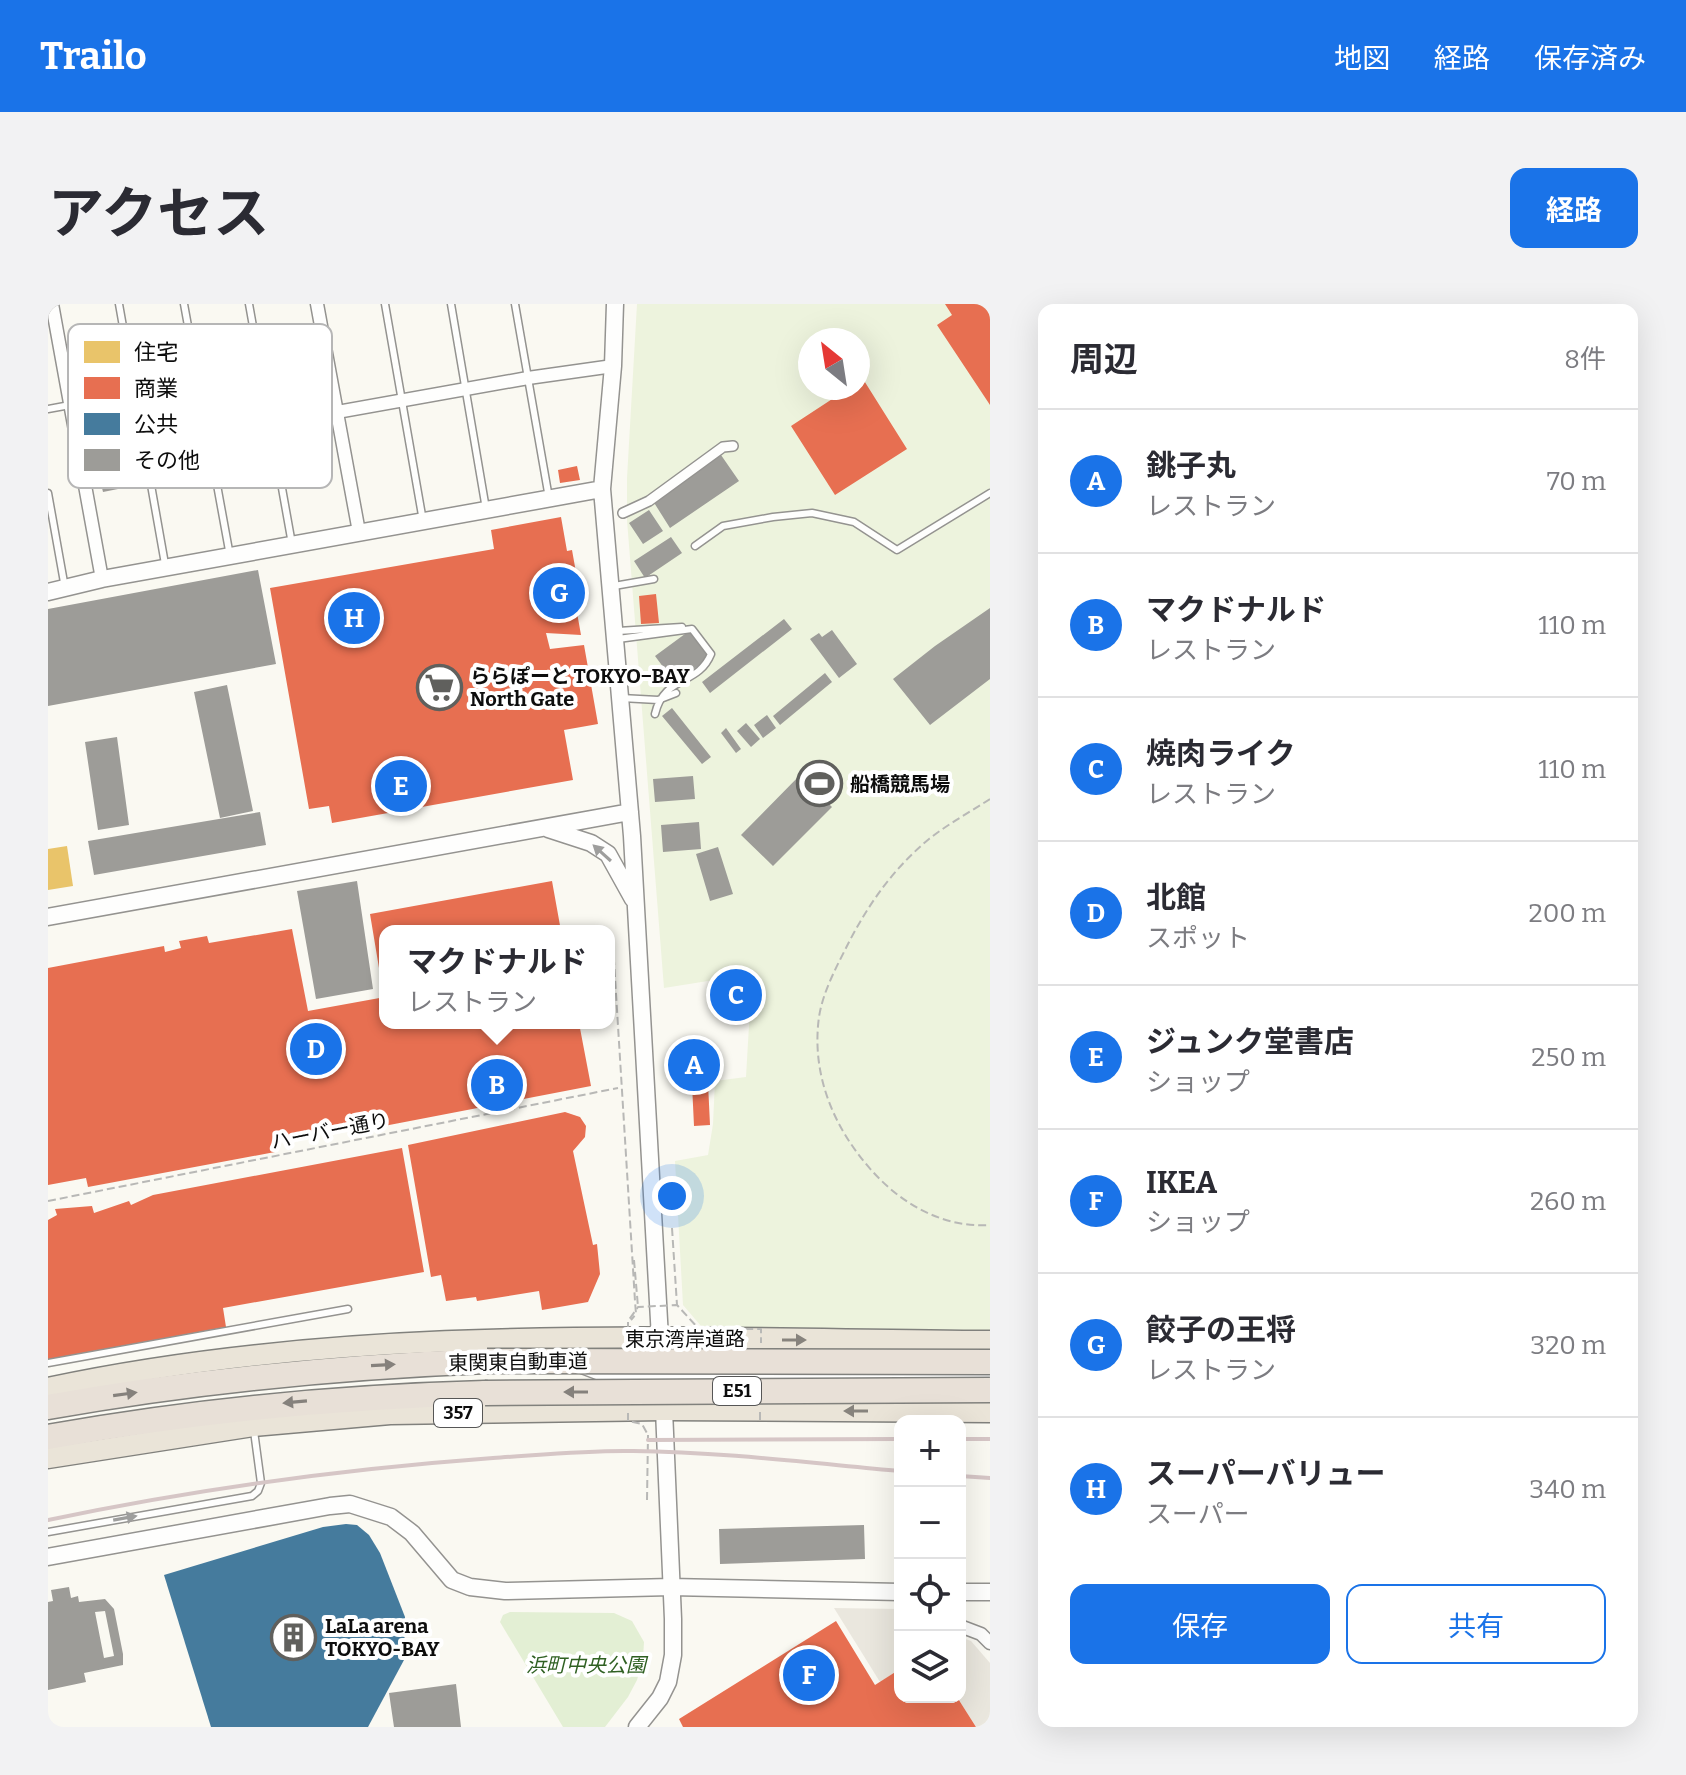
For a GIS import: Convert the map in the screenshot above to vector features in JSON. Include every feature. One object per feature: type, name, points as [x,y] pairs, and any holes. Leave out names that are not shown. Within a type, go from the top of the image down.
[{"type":"highway","name":"東京湾岸道路","points":[[48,1388],[134,1372],[270,1353],[468,1341],[990,1341]]},
{"type":"highway","name":"東関東自動車道","points":[[48,1407],[186,1385],[382,1365],[487,1361],[990,1362]]},
{"type":"highway","name":"東関東自動車道","points":[[48,1437],[173,1416],[274,1404],[389,1396],[990,1390]]},
{"type":"highway","name":"357","points":[[48,1458],[253,1426],[390,1414],[664,1410],[990,1412]]},
{"type":"street","points":[[52,304],[68,394]]},
{"type":"street","points":[[317,304],[321,324]]},
{"type":"street","points":[[615,304],[602,489],[636,905],[673,1631],[671,1674],[660,1698],[637,1727]]},
{"type":"street","points":[[332,413],[613,366]]},
{"type":"street","points":[[332,385],[359,532]]},
{"type":"street","points":[[623,513],[649,501],[723,447],[733,446]]},
{"type":"street","points":[[85,488],[102,579]]},
{"type":"street","points":[[56,590],[166,567],[602,489]]},
{"type":"street","points":[[48,917],[630,812]]},
{"type":"street","points":[[547,829],[591,843],[608,854],[636,905]]},
{"type":"street","points":[[468,1341],[516,1356],[562,1357],[608,1375],[990,1378]]},
{"type":"street","points":[[48,1557],[350,1504],[377,1511],[403,1524],[452,1580],[470,1587],[505,1591],[671,1587],[894,1592]]},
{"type":"street","points":[[966,1592],[990,1592]]},
{"type":"street","points":[[966,1628],[981,1634],[990,1643]]},
{"type":"lane","points":[[119,304],[123,324]]},
{"type":"lane","points":[[184,304],[188,324]]},
{"type":"lane","points":[[249,304],[253,324]]},
{"type":"lane","points":[[385,304],[423,521]]},
{"type":"lane","points":[[451,304],[486,510]]},
{"type":"lane","points":[[515,304],[549,498]]},
{"type":"lane","points":[[48,409],[68,405]]},
{"type":"lane","points":[[152,488],[166,567]]},
{"type":"lane","points":[[218,488],[230,556]]},
{"type":"lane","points":[[282,488],[292,544]]},
{"type":"lane","points":[[48,493],[56,590]]},
{"type":"lane","points":[[695,546],[723,526],[812,513],[854,522],[897,550],[990,493]]},
{"type":"lane","points":[[610,586],[654,579]]},
{"type":"lane","points":[[614,635],[685,627]]},
{"type":"lane","points":[[614,635],[692,629],[711,654],[704,666],[667,688],[658,700],[655,714]]},
{"type":"lane","points":[[619,698],[658,700],[676,693]]},
{"type":"lane","points":[[48,1363],[348,1309]]},
{"type":"lane","points":[[48,1532],[252,1496],[261,1483],[253,1426]]},
{"type":"path","points":[[990,799],[931,837],[900,866],[870,904],[824,995],[818,1045],[821,1078],[838,1124],[857,1155],[882,1182],[909,1203],[936,1218],[962,1224],[990,1225]]},
{"type":"path","points":[[615,978],[636,1314],[627,1323],[621,1324]]},
{"type":"path","name":"ハーバー通り","points":[[48,1201],[618,1088]]},
{"type":"path","points":[[627,1175],[638,1307]]},
{"type":"path","points":[[672,1228],[677,1305]]},
{"type":"path","points":[[647,1500],[648,1435]]},
{"type":"green space","name":"船橋競馬場","points":[[637,304],[990,304],[990,1334],[701,1326],[683,1305],[675,1161],[708,1155],[715,1081],[746,1077],[752,974],[664,988],[627,520]]},
{"type":"green space","name":"浜町中央公園","points":[[510,1612],[614,1613],[632,1621],[644,1642],[643,1659],[628,1697],[605,1727],[563,1727],[500,1622],[503,1615]]},
{"type":"shaded area","points":[[834,1608],[894,1609],[894,1673],[880,1682]]},
{"type":"shaded area","points":[[966,1639],[990,1663],[990,1727],[976,1727],[961,1703],[966,1703]]},
{"type":"building: 住宅","points":[[67,846],[73,886],[48,890],[48,849]]},
{"type":"building: 商業","points":[[945,304],[990,304],[990,405],[937,325],[952,315]]},
{"type":"building: 商業","points":[[870,390],[907,449],[835,495],[791,426],[831,400],[870,400]]},
{"type":"building: 商業","points":[[577,466],[580,480],[560,483],[558,470]]},
{"type":"building: 商業","name":"ららぽーと TOKYO−BAY North Gate","points":[[561,517],[567,551],[572,550],[582,606],[576,607],[581,635],[546,633],[550,649],[584,645],[598,724],[564,730],[573,780],[332,823],[329,806],[309,809],[270,588],[494,549],[491,530]]},
{"type":"building: 商業","points":[[656,594],[659,623],[641,624],[639,596]]},
{"type":"building: 商業","points":[[552,881],[560,925],[379,925],[379,968],[370,914]]},
{"type":"building: 商業","points":[[292,929],[308,1011],[379,998],[379,1029],[580,1029],[591,1086],[384,1126],[383,1123],[274,1142],[275,1152],[88,1187],[86,1178],[48,1185],[48,968],[164,946],[165,952],[181,948],[179,941],[207,936],[209,943]]},
{"type":"building: 商業","points":[[743,980],[746,1009],[720,1011],[718,983]]},
{"type":"building: 商業","points":[[716,1054],[718,1075],[670,1078],[669,1057]]},
{"type":"building: 商業","points":[[708,1083],[710,1125],[694,1126],[692,1084]]},
{"type":"building: 商業","points":[[565,1112],[580,1117],[586,1126],[585,1137],[573,1151],[593,1245],[597,1244],[600,1274],[588,1302],[542,1310],[539,1291],[477,1301],[476,1297],[446,1301],[441,1275],[431,1277],[408,1145]]},
{"type":"building: 商業","points":[[402,1148],[424,1272],[223,1308],[226,1327],[48,1360],[48,1220],[57,1215],[55,1209],[92,1206],[94,1213],[129,1201],[131,1205],[153,1195]]},
{"type":"building: 商業","points":[[836,1621],[875,1685],[894,1673],[894,1703],[961,1703],[976,1727],[683,1727],[679,1719]]},
{"type":"building: 公共","name":"LaLa arena TOKYO-BAY","points":[[357,1525],[369,1535],[380,1553],[405,1617],[404,1660],[368,1727],[211,1727],[164,1575],[323,1527]]},
{"type":"building: その他","points":[[721,455],[739,481],[670,528],[653,501]]},
{"type":"building: その他","points":[[649,510],[663,531],[643,544],[629,523]]},
{"type":"building: その他","points":[[671,537],[682,553],[645,578],[634,561]]},
{"type":"building: その他","points":[[258,570],[276,664],[48,706],[48,609]]},
{"type":"building: その他","points":[[990,608],[990,679],[930,725],[893,679]]},
{"type":"building: その他","points":[[784,619],[792,629],[710,693],[702,682]]},
{"type":"building: その他","points":[[832,630],[857,664],[839,678],[810,639],[819,633],[822,637]]},
{"type":"building: その他","points":[[689,631],[709,658],[675,683],[655,656]]},
{"type":"building: その他","points":[[825,673],[832,682],[780,725],[773,716]]},
{"type":"building: その他","points":[[227,685],[253,811],[220,818],[194,692]]},
{"type":"building: その他","points":[[672,708],[711,757],[702,764],[662,716]]},
{"type":"building: その他","points":[[767,715],[776,728],[763,738],[754,725]]},
{"type":"building: その他","points":[[746,723],[760,739],[751,747],[737,731]]},
{"type":"building: その他","points":[[726,728],[741,749],[736,753],[721,733]]},
{"type":"building: その他","points":[[117,737],[129,825],[98,830],[85,742]]},
{"type":"building: その他","points":[[803,772],[822,791],[819,794],[832,807],[773,866],[741,835]]},
{"type":"building: その他","points":[[693,776],[695,799],[655,802],[653,779]]},
{"type":"building: その他","points":[[260,812],[266,845],[94,875],[88,841]]},
{"type":"building: その他","points":[[699,822],[701,849],[663,852],[661,825]]},
{"type":"building: その他","points":[[718,847],[733,894],[710,901],[696,854]]},
{"type":"building: その他","points":[[357,881],[373,989],[316,999],[297,891]]},
{"type":"building: その他","points":[[864,1525],[865,1559],[720,1564],[719,1529]]},
{"type":"building: その他","points":[[69,1587],[71,1598],[78,1596],[79,1602],[105,1599],[114,1609],[123,1665],[84,1673],[86,1682],[48,1690],[48,1602],[53,1601],[51,1590]],"holes":[[[105,1611],[114,1656],[104,1658],[95,1612]]]},
{"type":"building: その他","points":[[456,1684],[461,1727],[394,1727],[389,1693]]},
{"type":"railway","points":[[648,1440],[894,1439]]},
{"type":"railway","points":[[966,1439],[990,1439]]},
{"type":"railway","points":[[48,1520],[159,1499],[325,1474],[581,1452],[700,1453],[894,1470]]},
{"type":"railway","points":[[966,1476],[990,1478]]},
{"type":"place","name":"餃子の王将","points":[[559,593]]},
{"type":"place","name":"スーパーバリュー","points":[[354,618]]},
{"type":"place","name":"ららぽーと TOKYO−BAY North Gate","points":[[439,687]]},
{"type":"place","name":"船橋競馬場","points":[[819,784]]},
{"type":"place","name":"ジュンク堂書店","points":[[401,786]]},
{"type":"place","name":"焼肉ライク","points":[[736,995]]},
{"type":"place","name":"北館","points":[[316,1049]]},
{"type":"place","name":"銚子丸","points":[[694,1065]]},
{"type":"place","name":"マクドナルド","points":[[497,1085]]},
{"type":"place","name":"LaLa arena TOKYO-BAY","points":[[294,1638]]},
{"type":"place","name":"IKEA","points":[[809,1675]]}]
